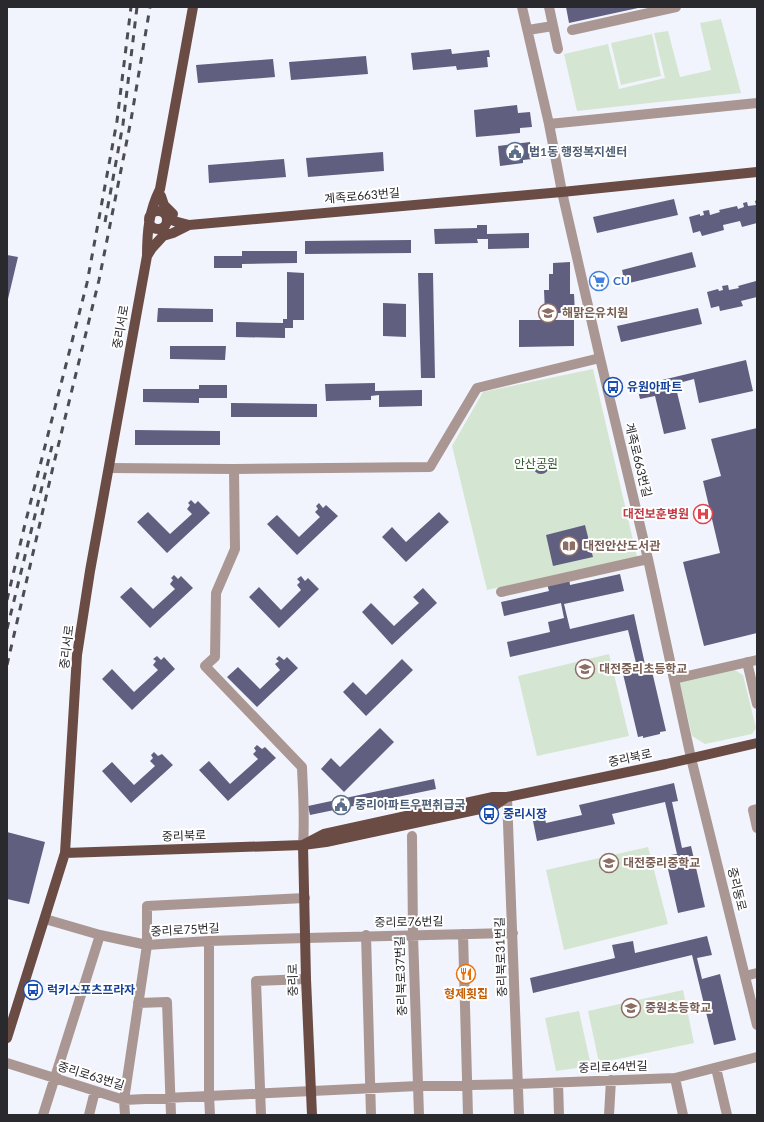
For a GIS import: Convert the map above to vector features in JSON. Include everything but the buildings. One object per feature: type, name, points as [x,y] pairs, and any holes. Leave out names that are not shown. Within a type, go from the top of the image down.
[{"type":"main road","points":[[150,252],[154,238],[161,228],[167,223],[161,206],[160,192],[193,7]]},
{"type":"main road","name":"계족로663번길","points":[[165,214],[174,221],[184,225],[562,192],[757,172]]},
{"type":"main road","points":[[150,252],[149,218],[154,200],[160,192]]},
{"type":"main road","points":[[160,192],[164,204],[184,225]]},
{"type":"main road","points":[[165,214],[157,210],[154,211],[149,218],[152,227],[172,229],[184,225]]},
{"type":"main road","points":[[150,252],[163,236],[173,233],[184,225]]},
{"type":"main road","name":"중리서로","points":[[7,1038],[65,853],[78,655],[90,571],[150,252]]},
{"type":"main road","name":"중리북로","points":[[65,853],[303,844],[324,834],[493,797],[507,798],[757,743]]},
{"type":"main road","name":"중리로","points":[[303,844],[306,979],[312,1115]]},
{"type":"street","name":"계족로663번길","points":[[522,7],[549,124],[562,192],[648,559],[691,758]]},
{"type":"street","points":[[549,7],[558,49]]},
{"type":"street","points":[[572,30],[676,7]]},
{"type":"street","points":[[528,30],[553,26]]},
{"type":"street","points":[[549,124],[757,103]]},
{"type":"street","points":[[109,468],[234,469],[430,467],[477,388],[600,358]]},
{"type":"street","points":[[234,469],[235,549],[216,593],[214,657],[205,666],[302,767],[304,824],[303,844]]},
{"type":"street","points":[[501,592],[648,559]]},
{"type":"street","points":[[674,679],[757,660]]},
{"type":"street","points":[[747,662],[757,704]]},
{"type":"street","name":"중리동로","points":[[691,758],[757,1025]]},
{"type":"street","name":"중리북로31번길","points":[[507,798],[520,1115]]},
{"type":"street","points":[[755,810],[757,828]]},
{"type":"street","name":"중리북로37번길","points":[[412,836],[413,934],[419,1115]]},
{"type":"street","points":[[125,1115],[124,1100],[147,945],[147,906],[305,898]]},
{"type":"street","name":"중리로75번길","points":[[45,919],[100,935],[147,945],[209,941],[306,938]]},
{"type":"street","name":"중리로76번길","points":[[306,938],[413,934],[513,933]]},
{"type":"street","points":[[463,934],[468,1115]]},
{"type":"street","points":[[43,1115],[100,935]]},
{"type":"street","points":[[366,936],[371,1115]]},
{"type":"street","points":[[209,941],[210,1115]]},
{"type":"street","points":[[745,976],[757,973]]},
{"type":"street","points":[[261,1115],[256,981],[306,979]]},
{"type":"street","points":[[138,1003],[167,1002],[171,1115]]},
{"type":"street","name":"중리로64번길","points":[[311,1091],[675,1078],[757,1057]]},
{"type":"street","name":"중리로63번길","points":[[7,1063],[124,1100],[311,1091]]},
{"type":"street","points":[[716,1068],[727,1115]]},
{"type":"street","points":[[675,1078],[683,1115]]},
{"type":"street","points":[[609,1115],[611,1080]]},
{"type":"street","points":[[558,1083],[559,1115]]},
{"type":"street","points":[[89,1115],[95,1091]]},
{"type":"green space","points":[[721,19],[741,93],[577,111],[564,54],[608,44],[619,89],[665,78],[654,33],[668,31],[680,77],[711,70],[700,23]]},
{"type":"green space","points":[[652,34],[661,76],[621,85],[611,43]]},
{"type":"green space","name":"안산공원","points":[[593,369],[637,557],[487,590],[452,446],[483,392]]},
{"type":"green space","points":[[609,654],[629,736],[537,756],[518,676]]},
{"type":"green space","points":[[733,669],[743,675],[756,728],[752,734],[705,744],[692,736],[679,681]]},
{"type":"green space","points":[[648,847],[668,924],[564,950],[546,870]]},
{"type":"green space","points":[[683,990],[694,1043],[599,1063],[588,1011]]},
{"type":"green space","points":[[579,1011],[591,1066],[556,1071],[545,1018]]},
{"type":"railway","points":[[7,600],[87,283],[117,121],[131,7]]},
{"type":"railway","points":[[105,222],[123,124],[137,7]]},
{"type":"railway","points":[[7,665],[53,467],[99,280],[131,120],[150,7]]},
{"type":"railway","points":[[7,629],[52,446]]},
{"type":"place","name":"법1동 행정복지센터","points":[[515,152]]},
{"type":"place","name":"CU","points":[[599,281]]},
{"type":"place","name":"해맑은유치원","points":[[548,313]]},
{"type":"place","name":"유원아파트","points":[[613,387]]},
{"type":"place","name":"대전보훈병원","points":[[703,514]]},
{"type":"place","name":"대전안산도서관","points":[[569,546]]},
{"type":"place","name":"대전중리초등학교","points":[[585,669]]},
{"type":"place","name":"중리아파트우편취급국","points":[[341,805]]},
{"type":"place","name":"중리시장","points":[[489,814]]},
{"type":"place","name":"대전중리중학교","points":[[609,863]]},
{"type":"place","name":"형제횟집","points":[[466,974]]},
{"type":"place","name":"럭키스포츠프라자","points":[[33,990]]},
{"type":"place","name":"중원초등학교","points":[[631,1008]]}]
